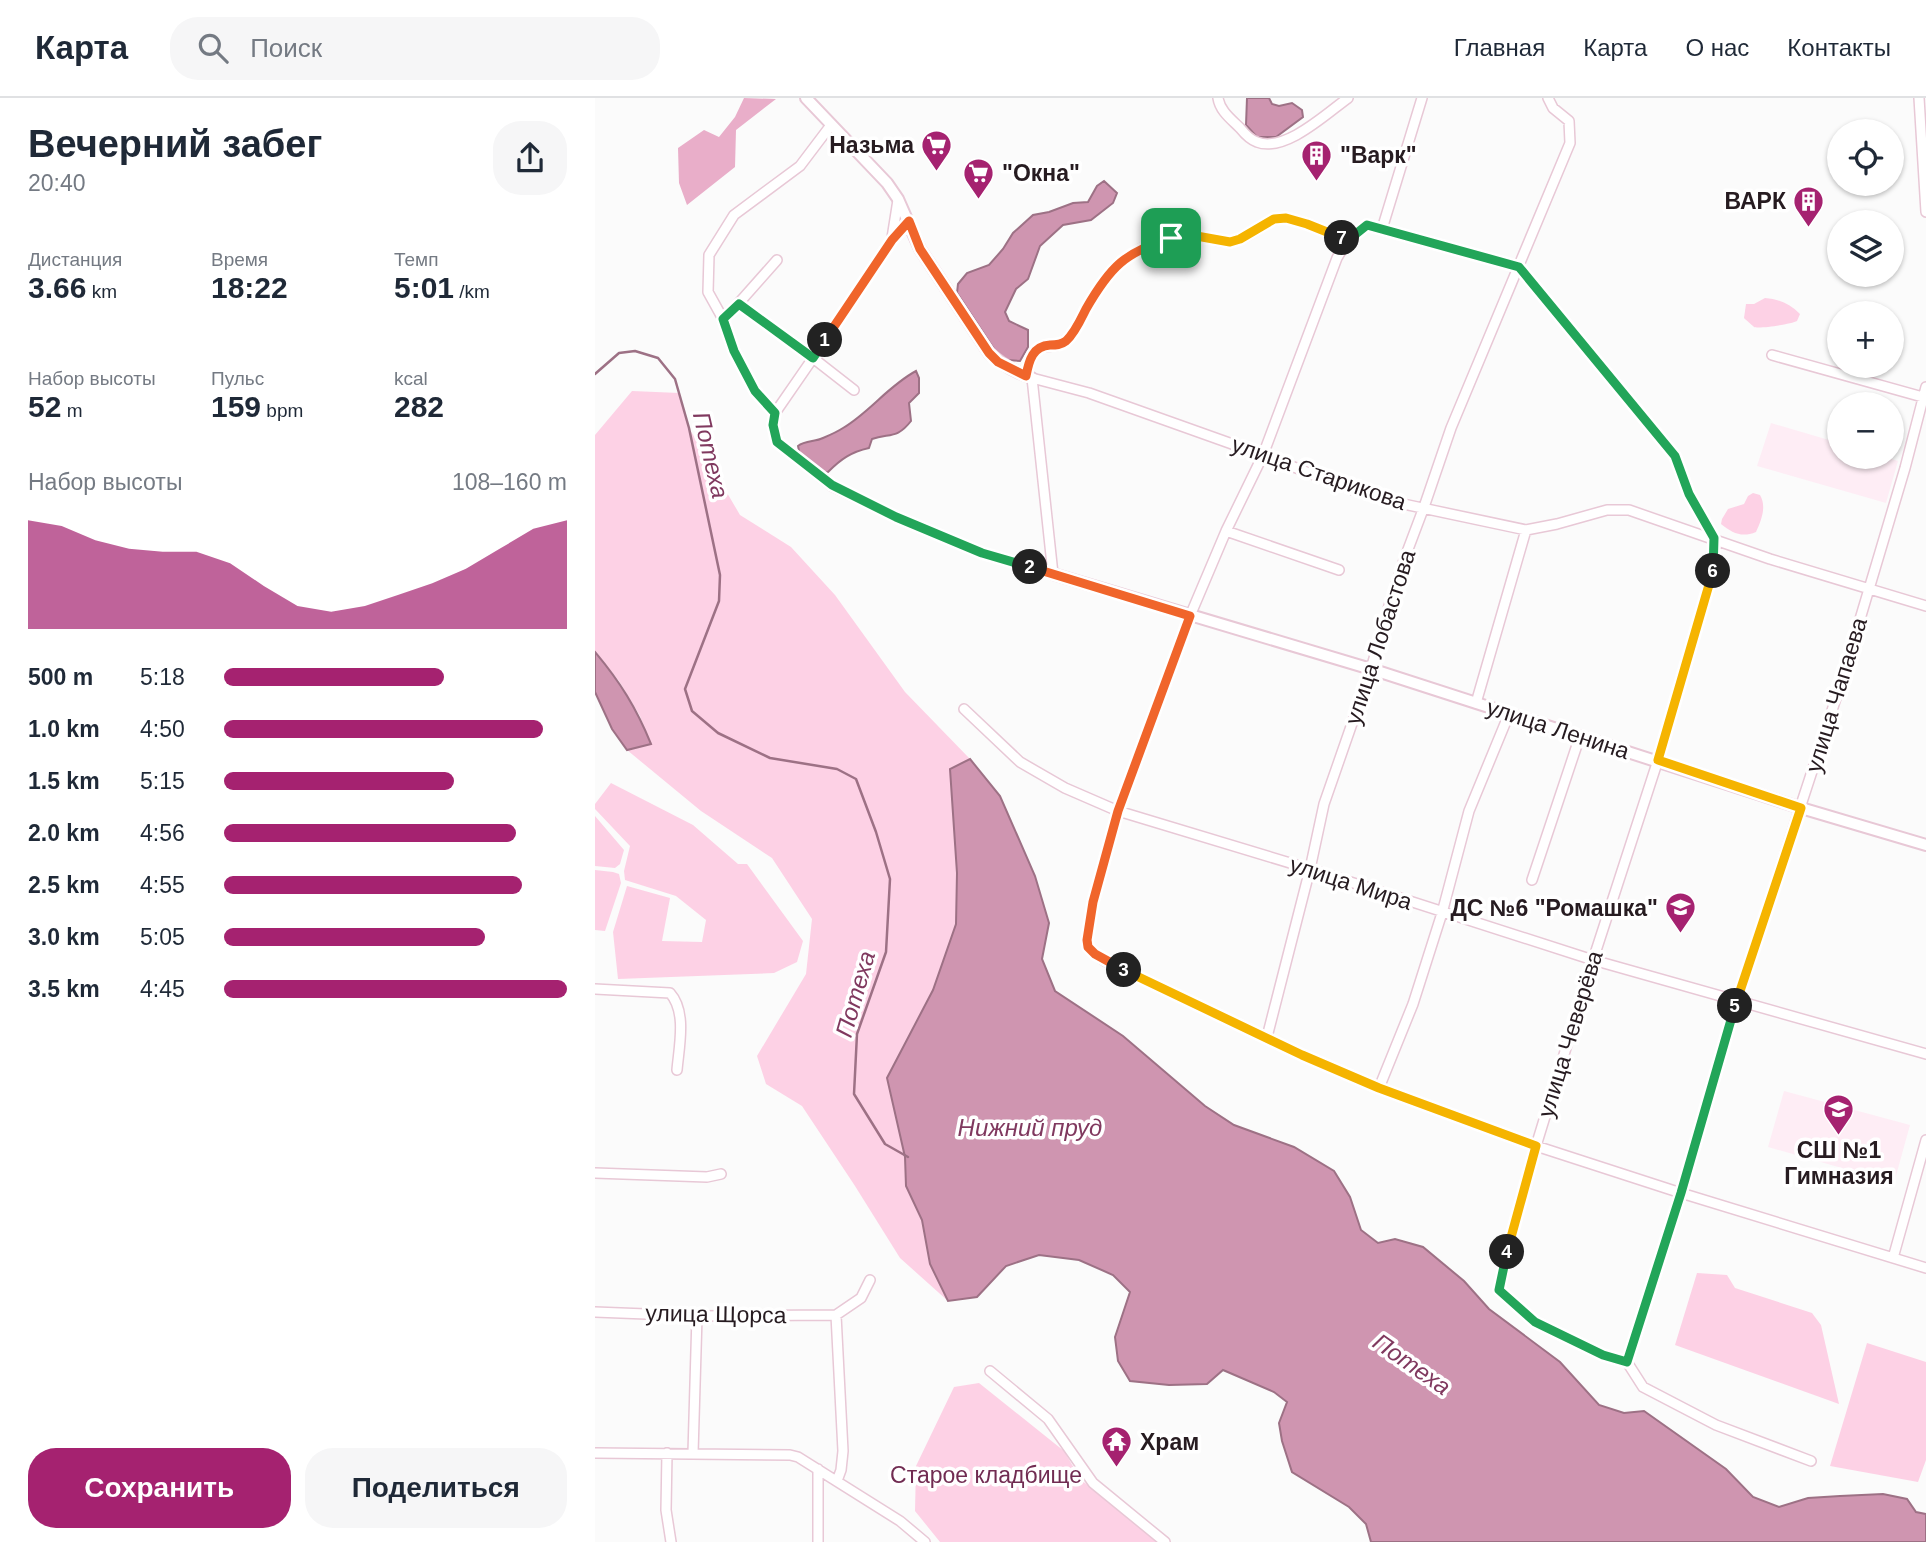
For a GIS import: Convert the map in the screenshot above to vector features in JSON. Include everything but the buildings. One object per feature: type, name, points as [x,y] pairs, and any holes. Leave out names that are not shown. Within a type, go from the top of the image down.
[{"type":"street","name":"улица Старикова","points":[[806,98],[887,183],[898,199],[920,249],[989,353],[998,362],[1029,377],[1089,393],[1353,490],[1394,502],[1526,530],[1607,510],[1629,510],[1770,559],[1926,606]]},
{"type":"street","points":[[1218,98],[1219,107],[1245,133],[1257,142],[1275,144],[1304,132],[1348,98]]},
{"type":"street","points":[[1382,229],[1422,98]]},
{"type":"street","name":"улица Лобастова","points":[[1267,1037],[1324,804],[1371,669],[1392,597],[1451,428],[1570,143],[1569,121],[1553,108],[1548,98]]},
{"type":"street","points":[[1919,98],[1926,212]]},
{"type":"street","points":[[775,413],[755,391],[708,292],[709,255],[734,215],[800,166],[831,125]]},
{"type":"street","points":[[892,240],[898,199]]},
{"type":"street","points":[[909,221],[892,240],[775,413],[773,425],[777,442],[832,485],[896,517],[982,553],[1053,574],[1029,377],[1032,355],[1038,348],[1061,344],[1069,337],[1114,267],[1125,257],[1152,243],[1191,235],[1230,242],[1274,219],[1286,218],[1324,230],[1347,241]]},
{"type":"street","points":[[1714,538],[1694,503],[1675,456],[1519,267],[1367,225],[1347,241],[1337,258],[1263,455],[1226,531],[1190,616],[1118,811],[1093,902],[1088,947],[1105,961],[1302,1055],[1379,1088],[1536,1146],[1926,1268]]},
{"type":"street","points":[[723,319],[777,260]]},
{"type":"street","points":[[739,304],[854,390]]},
{"type":"street","points":[[1772,355],[1925,394]]},
{"type":"street","name":"улица Чапаева","points":[[1627,1362],[1681,1193],[1737,1000],[1869,590],[1925,394]]},
{"type":"street","points":[[1476,703],[1526,530]]},
{"type":"street","points":[[1226,531],[1339,570]]},
{"type":"street","name":"улица Чеверёва","points":[[1627,1362],[1603,1355],[1535,1322],[1499,1290],[1536,1146],[1658,760],[1714,569],[1714,538]]},
{"type":"street","name":"улица Ленина","points":[[1053,574],[1371,669],[1801,808],[1926,845]]},
{"type":"street","name":"улица Мира","points":[[964,709],[1020,762],[1065,788],[1118,811],[1310,869],[1593,960],[1926,1054]]},
{"type":"street","points":[[1379,1088],[1412,1004],[1442,913],[1469,811],[1509,713]]},
{"type":"street","points":[[1532,880],[1580,736]]},
{"type":"street","points":[[595,989],[670,993],[676,1000],[678,1009],[680,1033],[677,1070]]},
{"type":"street","points":[[1893,1258],[1926,1140]]},
{"type":"street","points":[[595,1173],[707,1177],[721,1174]]},
{"type":"street","points":[[837,1481],[843,1451],[836,1315],[861,1298],[870,1280]]},
{"type":"street","name":"улица Щорса","points":[[595,1312],[697,1316],[836,1315]]},
{"type":"street","points":[[693,1453],[697,1316]]},
{"type":"street","points":[[1627,1362],[1643,1387],[1716,1425],[1811,1461]]},
{"type":"street","points":[[990,1371],[1048,1419],[1093,1483],[1165,1542]]},
{"type":"street","points":[[595,1453],[798,1457],[900,1521],[925,1542]]},
{"type":"street","points":[[667,1453],[666,1510],[671,1542]]},
{"type":"street","points":[[818,1469],[818,1542]]},
{"type":"shaded area","points":[[744,98],[776,99],[736,130],[735,167],[687,205],[679,183],[678,148],[704,130],[719,137],[735,117]]},
{"type":"shaded area","points":[[1771,423],[1827,439],[1827,469],[1896,469],[1886,503],[1757,466]]},
{"type":"shaded area","name":"СШ №1 Гимназия","points":[[1784,1091],[1910,1125],[1894,1183],[1768,1147]]},
{"type":"green space","points":[[1765,298],[1792,307],[1800,314],[1797,321],[1754,327],[1744,318],[1746,304],[1754,304]]},
{"type":"green space","points":[[632,391],[679,393],[689,428],[740,515],[791,547],[835,595],[905,692],[970,759],[950,769],[957,873],[956,924],[933,990],[887,1078],[905,1157],[906,1186],[922,1220],[930,1264],[948,1301],[900,1258],[802,1106],[766,1084],[757,1056],[806,974],[812,919],[772,858],[701,811],[627,750],[650,744],[640,716],[619,681],[595,652],[595,435]]},
{"type":"green space","points":[[1753,493],[1760,495],[1763,504],[1756,532],[1737,534],[1721,524],[1728,509],[1744,504]]},
{"type":"green space","points":[[611,783],[693,825],[738,864],[747,864],[803,941],[797,962],[774,973],[618,979],[613,932],[627,886],[670,898],[662,941],[702,942],[706,920],[676,896],[625,880],[624,871],[630,846],[595,809],[595,804]]},
{"type":"green space","points":[[595,816],[624,850],[620,864],[615,868],[595,866]]},
{"type":"green space","points":[[595,870],[619,874],[621,883],[605,931],[595,930]]},
{"type":"green space","points":[[1697,1273],[1727,1275],[1735,1288],[1812,1313],[1821,1325],[1839,1404],[1675,1345]]},
{"type":"green space","points":[[1867,1343],[1926,1362],[1926,1460],[1918,1482],[1830,1466]]},
{"type":"green space","name":"Старое кладбище","points":[[979,1383],[1064,1451],[1081,1480],[1163,1542],[940,1542],[915,1511],[916,1466],[954,1387]]},
{"type":"water","points":[[1247,98],[1269,98],[1272,104],[1279,106],[1292,103],[1302,110],[1303,117],[1276,137],[1257,137],[1246,125]]},
{"type":"water","points":[[1104,181],[1117,193],[1113,203],[1091,220],[1063,225],[1040,246],[1028,279],[1016,289],[1005,312],[1009,321],[1028,330],[1028,347],[1020,361],[1007,360],[996,352],[957,293],[958,284],[967,273],[989,265],[1013,233],[1033,215],[1073,203],[1088,202],[1097,186]]},
{"type":"water","points":[[916,371],[919,393],[909,403],[911,421],[902,431],[872,439],[869,448],[847,457],[828,472],[821,473],[800,456],[798,446],[843,428]]},
{"type":"water","points":[[595,652],[627,695],[651,744],[627,750],[612,729],[595,692]]},
{"type":"water","name":"Нижний пруд","points":[[970,759],[1000,796],[1035,876],[1049,923],[1042,959],[1055,991],[1123,1036],[1205,1106],[1234,1125],[1294,1147],[1334,1171],[1350,1197],[1361,1230],[1378,1243],[1395,1239],[1423,1247],[1464,1281],[1489,1309],[1560,1362],[1599,1405],[1624,1413],[1644,1411],[1726,1469],[1753,1497],[1779,1507],[1808,1498],[1883,1494],[1907,1499],[1916,1512],[1926,1514],[1926,1542],[1371,1542],[1366,1524],[1349,1507],[1292,1472],[1279,1423],[1287,1402],[1274,1392],[1223,1370],[1207,1384],[1169,1385],[1130,1381],[1118,1361],[1115,1337],[1130,1292],[1113,1275],[1079,1260],[1039,1255],[1006,1266],[977,1297],[948,1301],[930,1264],[922,1220],[906,1186],[905,1157],[887,1078],[933,990],[956,924],[957,873],[950,769]]},
{"type":"waterway","name":"Потеха","points":[[595,374],[619,353],[635,351],[658,358],[675,379],[689,428],[720,575],[719,601],[685,689],[692,711],[718,733],[770,758],[837,769],[856,779],[890,879],[886,952],[857,1034],[854,1094],[885,1144],[908,1157]]},
{"type":"place","name":"Назьма","points":[[937,172]]},
{"type":"place","name":"\"Варк\"","points":[[1317,182]]},
{"type":"place","name":"\"Окна\"","points":[[979,200]]},
{"type":"place","name":"ВАРК","points":[[1809,228]]},
{"type":"place","name":"ДС №6 \"Ромашка\"","points":[[1681,935]]},
{"type":"place","name":"СШ №1 Гимназия","points":[[1839,1136]]},
{"type":"place","name":"Храм","points":[[1117,1469]]},
{"type":"route","points":[[1286,218],[1324,230],[1347,241],[1367,225],[1519,267],[1675,456],[1689,494],[1714,538],[1714,569],[1658,760],[1801,808],[1737,1000],[1681,1193],[1627,1362],[1603,1355],[1535,1322],[1499,1290],[1536,1146],[1379,1088],[1302,1055],[1105,961],[1088,947],[1093,902],[1118,811],[1190,616],[982,553],[896,517],[832,485],[777,442],[773,425],[775,413],[755,391],[734,351],[723,319],[739,304],[813,358],[892,240],[909,221],[920,249],[989,353],[998,362],[1026,376],[1032,355],[1038,348],[1061,344],[1069,337],[1114,267],[1125,257],[1152,243],[1171,238],[1191,235],[1230,242],[1274,219],[1286,218]]}]
